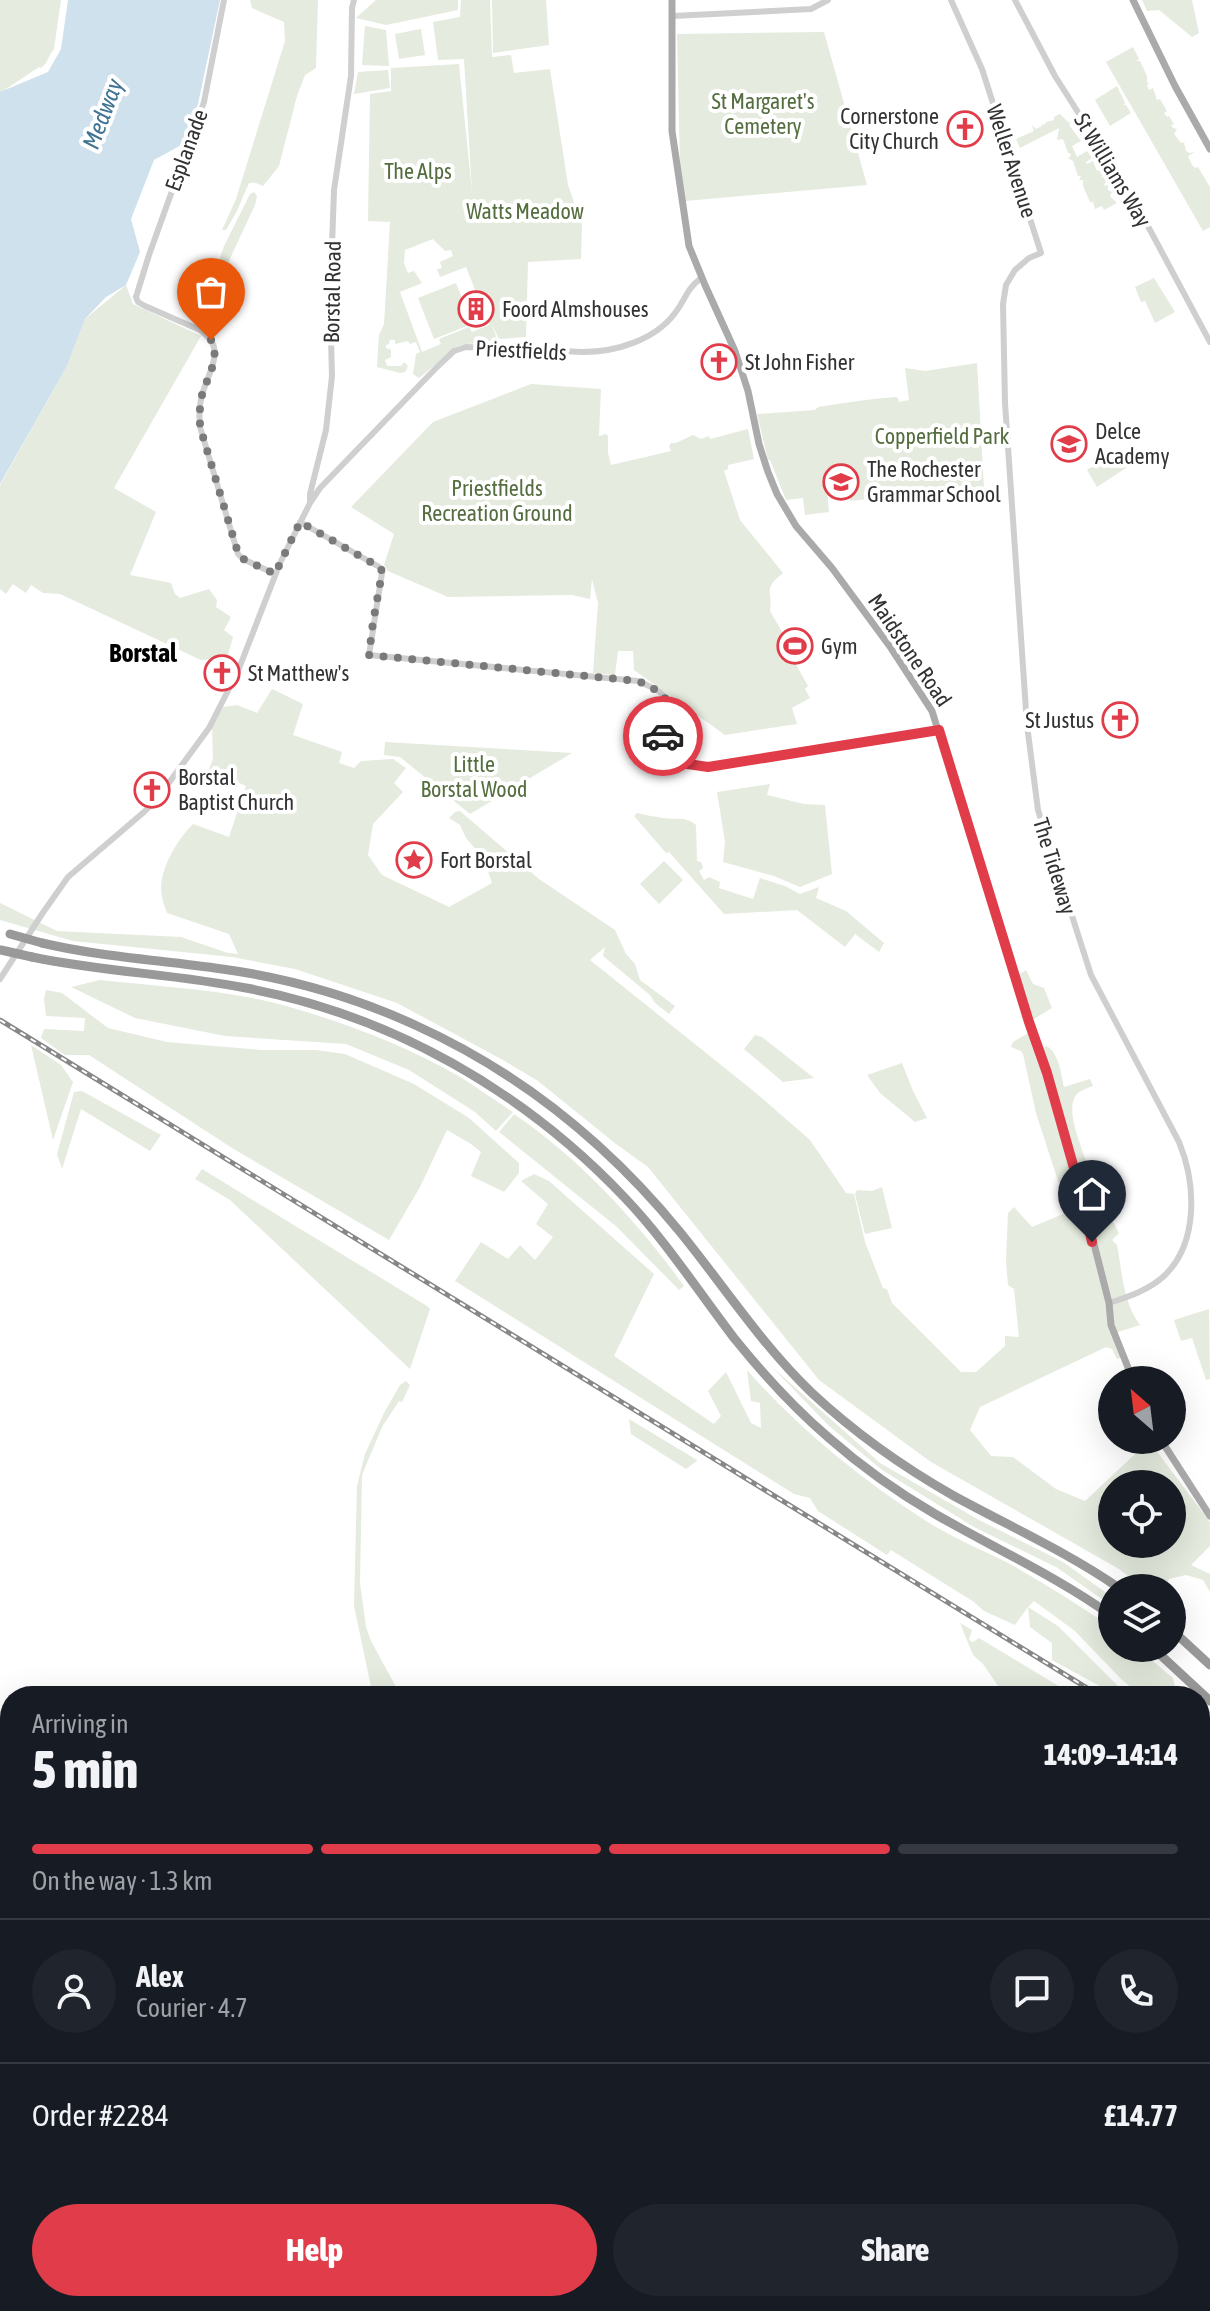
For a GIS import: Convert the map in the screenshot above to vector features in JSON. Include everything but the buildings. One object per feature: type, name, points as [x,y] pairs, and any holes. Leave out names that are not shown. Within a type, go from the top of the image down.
[{"type":"highway","points":[[5,933],[105,955],[222,968],[307,986],[416,1025],[501,1072],[569,1120],[623,1169],[682,1235],[782,1362],[844,1421],[922,1477],[1098,1575]]},
{"type":"highway","points":[[0,950],[101,969],[217,982],[297,999],[393,1033],[472,1074],[543,1122],[612,1184],[661,1240],[761,1371],[828,1438],[915,1502],[1048,1575],[1098,1607]]},
{"type":"highway","points":[[1186,1643],[1210,1665]]},
{"type":"highway","points":[[1168,1662],[1194,1686]]},
{"type":"main road","name":"Maidstone Road","points":[[672,0],[674,151],[689,246],[736,352],[759,444],[777,494],[802,534],[832,568],[903,665],[932,711],[1047,1073],[1109,1303],[1111,1325],[1127,1366]]},
{"type":"main road","points":[[1133,0],[1210,149]]},
{"type":"main road","points":[[1170,1454],[1210,1516]]},
{"type":"street","name":"Esplanade","points":[[224,0],[204,102],[136,297],[145,306],[200,330],[214,344],[216,353],[201,397],[200,427],[238,554],[275,574]]},
{"type":"street","name":"Borstal Road","points":[[0,979],[68,877],[144,812],[209,728],[238,671],[275,574],[310,503],[326,430],[332,376],[330,302],[334,190],[351,76],[354,0]]},
{"type":"street","points":[[673,16],[811,9],[828,0]]},
{"type":"street","name":"Weller Avenue","points":[[951,0],[982,70],[1041,253]]},
{"type":"street","name":"St Williams Way","points":[[1015,0],[1055,76],[1135,202],[1210,342]]},
{"type":"street","name":"The Tideway","points":[[1041,253],[1017,267],[1005,287],[1003,302],[1003,362],[1027,725],[1039,817],[1091,975],[1179,1142],[1191,1189],[1186,1239],[1177,1260],[1153,1284],[1109,1303]]},
{"type":"street","name":"Priestfields","points":[[310,503],[329,477],[455,350],[475,347],[583,352],[609,350],[656,332],[703,282]]},
{"type":"street","points":[[300,522],[380,566],[382,573],[369,655],[638,681],[662,693],[667,699],[660,760],[708,767],[939,730]]},
{"type":"green space","points":[[0,0],[61,0],[54,49],[45,64],[0,93]]},
{"type":"green space","points":[[250,0],[318,0],[316,68],[305,75],[297,96],[279,166],[263,186],[249,183],[236,213],[226,230],[222,230],[236,199],[285,41],[284,22],[252,8]]},
{"type":"green space","points":[[376,0],[458,0],[458,10],[386,25],[356,18]]},
{"type":"green space","points":[[461,0],[490,0],[492,57],[511,55],[514,73],[550,69],[568,185],[582,225],[581,259],[528,262],[526,337],[499,339],[491,323],[499,344],[460,346],[419,378],[413,374],[416,354],[420,352],[416,342],[395,344],[395,340],[390,340],[386,345],[391,350],[391,357],[385,360],[387,366],[401,366],[404,362],[408,366],[405,372],[377,367],[379,335],[384,324],[390,222],[368,221],[370,94],[391,91],[391,68],[459,64],[472,192],[464,59],[438,60],[433,22],[460,17]],"holes":[[[433,239],[445,251],[451,250],[453,256],[440,262],[442,268],[437,269],[440,277],[466,267],[489,325],[472,332],[469,327],[439,339],[441,344],[422,352],[400,292],[422,283],[414,271],[408,273],[404,263],[405,250]]]},
{"type":"green space","points":[[492,0],[546,0],[549,45],[493,53]]},
{"type":"green space","points":[[1142,0],[1192,0],[1199,33],[1192,37],[1159,10],[1147,11]]},
{"type":"green space","points":[[365,26],[386,30],[389,66],[362,65]]},
{"type":"green space","points":[[421,29],[425,55],[399,59],[395,34]]},
{"type":"green space","name":"St Margaret's Cemetery","points":[[824,32],[867,185],[685,201],[680,165],[677,34]]},
{"type":"green space","points":[[1133,47],[1139,59],[1136,61],[1140,61],[1147,76],[1149,90],[1153,88],[1157,100],[1160,99],[1167,111],[1164,113],[1174,124],[1171,125],[1173,128],[1177,129],[1174,134],[1181,143],[1186,142],[1186,151],[1195,152],[1188,156],[1210,187],[1210,227],[1203,231],[1106,62]]},
{"type":"green space","points":[[388,70],[390,88],[354,94],[358,72]]},
{"type":"green space","points":[[1117,86],[1125,103],[1123,105],[1131,113],[1110,126],[1095,100]]},
{"type":"green space","points":[[1060,114],[1069,123],[1072,121],[1069,125],[1081,141],[1072,146],[1077,157],[1087,151],[1092,158],[1087,164],[1093,161],[1103,176],[1101,178],[1104,177],[1106,181],[1104,186],[1108,185],[1108,190],[1112,192],[1110,196],[1117,203],[1104,210],[1102,206],[1095,209],[1083,180],[1079,180],[1081,176],[1078,176],[1073,161],[1068,158],[1071,156],[1063,139],[1057,140],[1059,128],[1020,148],[1016,139],[1034,131],[1032,125],[1036,129]]},
{"type":"green space","points":[[254,192],[257,196],[255,205],[218,284],[208,313],[200,323],[196,319],[209,292],[224,246],[250,194]]},
{"type":"green space","points":[[1154,278],[1175,312],[1155,323],[1135,287]]},
{"type":"green space","points":[[456,283],[472,324],[434,339],[418,298]]},
{"type":"green space","points":[[126,285],[133,304],[201,336],[114,488],[156,512],[130,575],[171,583],[180,598],[209,589],[217,600],[216,607],[231,617],[224,630],[233,637],[227,658],[201,660],[60,594],[43,593],[31,585],[26,593],[13,584],[6,594],[0,589],[0,485],[67,366],[85,319]]},
{"type":"green space","name":"Copperfield Park","points":[[977,363],[984,488],[909,500],[905,495],[888,500],[886,497],[850,501],[849,487],[827,489],[829,512],[805,515],[803,498],[786,500],[768,460],[757,414],[815,410],[818,407],[895,397],[899,402],[909,400],[905,368],[925,371]]},
{"type":"green space","name":"Priestfields Recreation Ground","points":[[531,384],[601,389],[599,436],[608,436],[611,465],[671,451],[671,443],[693,435],[701,439],[709,436],[710,439],[748,429],[754,459],[728,465],[724,471],[740,520],[783,573],[770,587],[770,611],[798,659],[794,661],[808,686],[805,689],[810,698],[792,708],[797,724],[725,735],[634,670],[633,651],[618,651],[615,675],[593,673],[598,603],[592,579],[590,599],[572,595],[448,597],[388,571],[384,565],[394,534],[351,507],[433,422]]},
{"type":"green space","points":[[1115,452],[1126,468],[1097,487],[1087,470]]},
{"type":"green space","points":[[272,689],[303,704],[293,735],[342,752],[339,763],[354,768],[361,761],[393,759],[406,768],[394,783],[403,792],[373,824],[368,855],[382,875],[449,907],[492,883],[484,860],[487,857],[466,838],[460,825],[449,818],[460,811],[539,879],[615,930],[626,954],[635,964],[640,980],[675,1006],[669,1014],[603,956],[605,947],[590,960],[810,1140],[846,1193],[854,1194],[865,1242],[892,1303],[961,1372],[976,1372],[1005,1346],[1005,1336],[1019,1337],[1014,1289],[1008,1285],[1008,1213],[1014,1207],[1032,1227],[1068,1212],[1036,1113],[1023,1054],[1011,1047],[1013,1042],[1030,1032],[1039,1050],[1047,1046],[1051,1049],[1059,1064],[1064,1087],[1090,1079],[1093,1086],[1078,1093],[1073,1102],[1074,1121],[1089,1170],[1076,1173],[1079,1186],[1092,1183],[1119,1233],[1112,1240],[1117,1245],[1127,1297],[1140,1325],[1115,1333],[1124,1357],[1117,1359],[1112,1349],[1106,1347],[980,1407],[970,1430],[991,1456],[1013,1457],[1056,1489],[1085,1501],[1098,1489],[1098,1557],[931,1462],[819,1380],[648,1167],[538,1081],[503,1060],[397,1003],[295,969],[232,957],[73,941],[0,920],[0,903],[57,931],[181,937],[238,954],[229,934],[167,913],[161,887],[172,853],[193,824],[229,837],[246,786],[209,769],[213,759],[212,726],[223,707],[237,705],[257,713]]},
{"type":"green space","name":"Little Borstal Wood","points":[[385,742],[572,753],[470,814],[400,757],[384,755]]},
{"type":"green space","points":[[770,784],[767,795],[804,804],[825,805],[832,874],[800,887],[774,876],[723,862],[725,842],[717,792]]},
{"type":"green space","points":[[637,813],[685,819],[696,825],[697,861],[703,868],[699,871],[704,880],[709,877],[720,882],[719,888],[753,899],[760,878],[800,894],[819,887],[816,898],[846,911],[884,943],[879,952],[855,934],[845,947],[797,910],[724,914],[634,816]]},
{"type":"green space","points":[[664,861],[683,880],[659,904],[640,884]]},
{"type":"green space","points":[[1026,970],[1033,984],[1044,988],[1052,1008],[1029,1022],[1015,977]]},
{"type":"green space","points":[[100,980],[222,993],[315,1015],[358,1029],[421,1056],[462,1078],[513,1112],[496,1131],[475,1112],[409,1070],[346,1044],[225,1036],[135,1018],[71,987]]},
{"type":"green space","points":[[46,990],[62,993],[108,1028],[167,1042],[345,1054],[414,1084],[469,1118],[519,1163],[519,1173],[504,1192],[471,1176],[481,1152],[447,1130],[420,1187],[389,1240],[232,1148],[89,1055],[65,1055],[41,1038],[44,1029],[84,1031],[85,1018],[46,1016]]},
{"type":"green space","points":[[755,1035],[762,1037],[814,1078],[783,1082],[744,1049]]},
{"type":"green space","points":[[31,1045],[61,1065],[73,1082],[53,1140]]},
{"type":"green space","points":[[902,1063],[927,1118],[915,1122],[880,1093],[867,1075]]},
{"type":"green space","points":[[82,1091],[161,1135],[150,1151],[81,1109],[62,1169],[57,1154],[74,1092]]},
{"type":"green space","points":[[514,1114],[562,1151],[606,1192],[684,1286],[679,1290],[617,1227],[499,1132]]},
{"type":"green space","points":[[202,1169],[427,1306],[430,1309],[410,1369],[230,1200],[195,1179]]},
{"type":"green space","points":[[534,1174],[549,1181],[654,1274],[614,1356],[714,1424],[721,1416],[708,1391],[726,1372],[751,1423],[761,1428],[760,1403],[751,1401],[747,1370],[808,1432],[899,1503],[933,1525],[1023,1571],[1098,1618],[1098,1655],[1075,1631],[1034,1601],[1015,1625],[984,1611],[891,1550],[887,1555],[818,1511],[810,1498],[794,1494],[455,1281],[481,1242],[508,1259],[520,1245],[535,1260],[553,1237],[536,1224],[548,1204],[521,1181]]},
{"type":"green space","points":[[882,1187],[892,1228],[865,1234],[855,1194],[857,1190],[872,1191]]},
{"type":"green space","points":[[1209,1309],[1210,1379],[1206,1380],[1192,1338],[1181,1341],[1174,1320]]},
{"type":"green space","points":[[771,1366],[880,1463],[979,1520],[1063,1562],[1098,1587],[1098,1596],[1056,1567],[974,1527],[882,1470],[828,1425]]},
{"type":"green space","points":[[406,1381],[410,1385],[402,1402],[399,1401],[382,1427],[362,1475],[360,1583],[366,1627],[396,1686],[371,1686],[354,1606],[357,1486],[365,1454],[400,1385]]},
{"type":"green space","points":[[629,1419],[697,1461],[686,1469],[631,1434]]},
{"type":"green space","points":[[1135,1454],[1159,1454],[1171,1470],[1118,1470]]},
{"type":"green space","points":[[1186,1490],[1210,1522],[1210,1546],[1191,1565],[1210,1574],[1210,1592],[1203,1580],[1186,1574],[1126,1574],[1100,1558],[1186,1558]]},
{"type":"green space","points":[[1028,1607],[1058,1626],[1118,1686],[1100,1686],[1052,1660],[1052,1643],[1030,1627]]},
{"type":"green space","points":[[960,1623],[972,1630],[969,1640],[973,1642],[979,1638],[1058,1686],[998,1686],[973,1655]]},
{"type":"green space","points":[[1105,1662],[1154,1662],[1173,1678],[1175,1686],[1130,1686]]},
{"type":"water","name":"Medway","points":[[68,0],[220,0],[198,104],[183,144],[154,160],[131,219],[140,252],[126,285],[106,297],[85,319],[67,366],[0,484],[0,92],[48,72],[61,49]]},
{"type":"railway","points":[[0,1020],[1084,1686]]},
{"type":"way so far","points":[[211,340],[216,353],[201,397],[200,427],[241,558],[275,574],[300,522],[381,568],[369,655],[638,681],[662,693],[667,699],[663,736]]},
{"type":"place","name":"Cornerstone City Church","points":[[965,129]]},
{"type":"place","name":"Foord Almshouses","points":[[476,309]]},
{"type":"place","name":"St John Fisher","points":[[719,362]]},
{"type":"place","name":"Delce Academy","points":[[1069,444]]},
{"type":"place","name":"The Rochester Grammar School","points":[[841,482]]},
{"type":"place","name":"Gym","points":[[795,646]]},
{"type":"place","name":"St Matthew's","points":[[222,673]]},
{"type":"place","name":"St Justus","points":[[1120,720]]},
{"type":"place","name":"Borstal Baptist Church","points":[[152,790]]},
{"type":"place","name":"Fort Borstal","points":[[414,860]]},
{"type":"district","name":"Borstal","points":[[143,653]]},
{"type":"route","points":[[663,736],[660,760],[708,767],[939,730],[1047,1073],[1092,1242]]},
{"type":"park label","name":"The Alps","points":[[418,171]]},
{"type":"park label","name":"Watts Meadow","points":[[525,211]]}]
